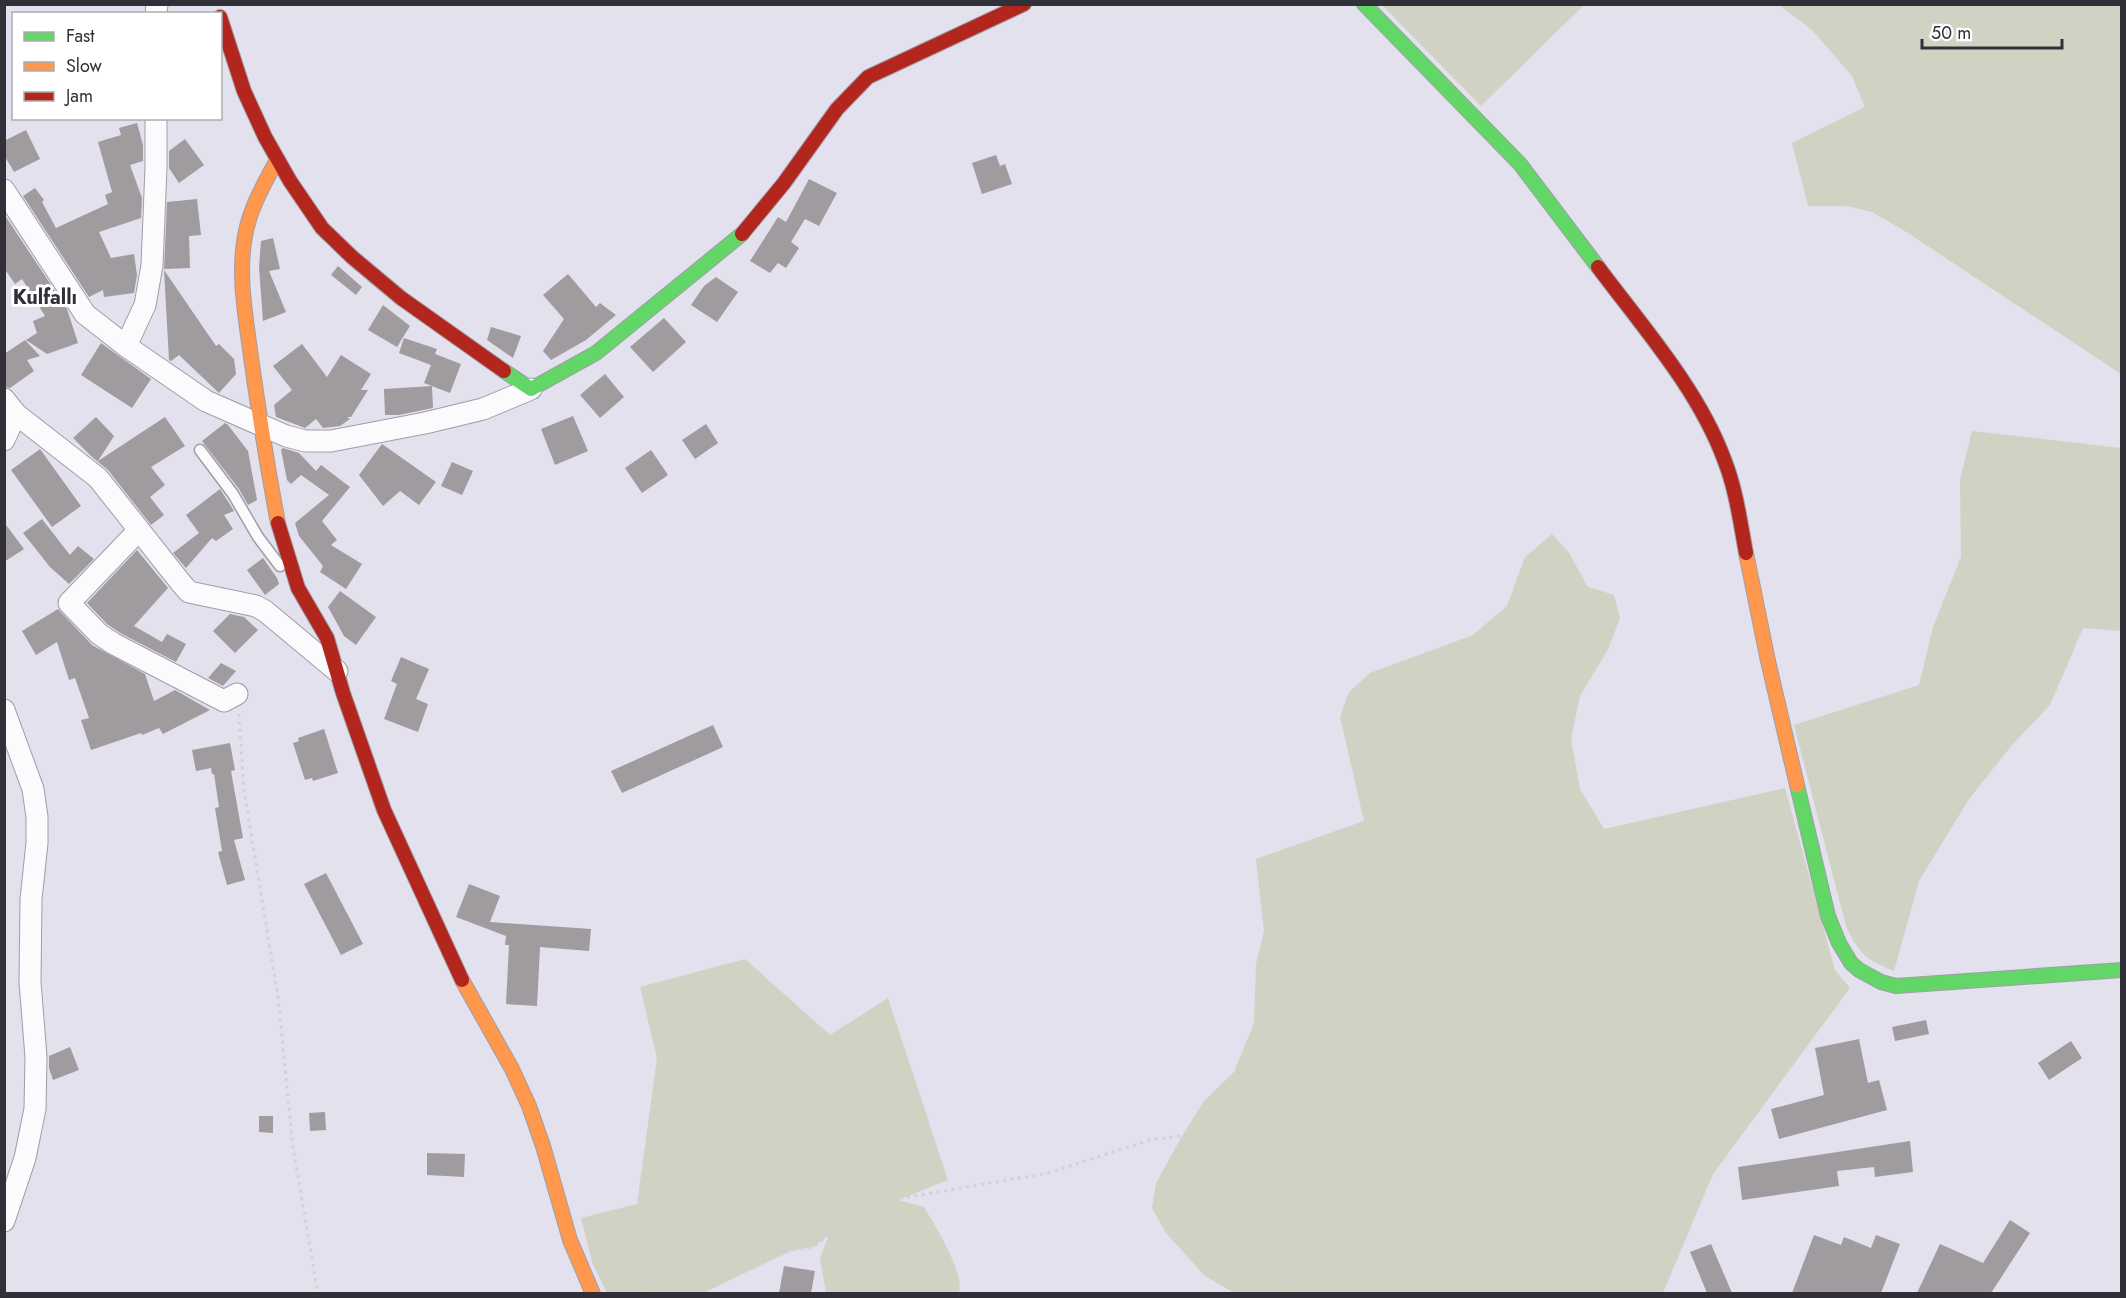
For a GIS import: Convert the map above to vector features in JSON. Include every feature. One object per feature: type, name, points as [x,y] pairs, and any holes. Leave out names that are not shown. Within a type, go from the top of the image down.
[{"type":"street","points":[[4,190],[86,314],[126,346],[206,402],[285,436],[305,441],[331,441],[483,409],[531,389],[577,365],[596,353],[728,247],[749,226],[784,183],[837,109],[868,77],[1024,4]]},
{"type":"street","points":[[1364,4],[1520,164],[1665,357],[1696,403],[1713,435],[1724,458],[1733,487],[1768,661],[1828,916],[1838,943],[1851,963],[1862,975],[1896,986],[2121,970]]},
{"type":"street","points":[[222,22],[241,86],[253,115],[277,159],[327,234],[413,307],[531,389]]},
{"type":"street","points":[[126,346],[145,305],[150,276],[156,168],[156,120]]},
{"type":"street","points":[[277,159],[256,199],[245,235],[242,266],[243,298],[260,426],[280,532],[298,588],[327,638],[384,810],[447,950],[472,1000],[512,1069],[529,1106],[570,1240],[593,1293]]},
{"type":"street","points":[[4,440],[10,406],[98,478],[189,592],[256,606],[337,671]]},
{"type":"street","points":[[139,530],[69,603],[99,634],[122,649],[224,701],[237,694]]},
{"type":"street","points":[[4,710],[33,789],[37,817],[37,843],[31,899],[30,982],[36,1057],[35,1110],[25,1158],[4,1221]]},
{"type":"lane","points":[[200,450],[233,494],[258,537],[298,588]]},
{"type":"path","points":[[237,694],[244,791],[278,997],[293,1147],[318,1293]]},
{"type":"path","points":[[646,1293],[647,1284],[654,1269],[669,1256],[689,1248],[771,1245],[793,1250],[813,1247],[830,1234],[897,1200],[1048,1173],[1150,1140],[1182,1136],[1198,1142],[1214,1155],[1228,1174],[1242,1200],[1253,1238],[1290,1280],[1307,1293]]},
{"type":"path","points":[[1436,1210],[1439,1293]]},
{"type":"shaded area","points":[[1382,5],[1584,5],[1481,106]]},
{"type":"shaded area","points":[[1779,5],[2121,5],[2121,374],[1908,233],[1872,212],[1847,206],[1808,206],[1792,143],[1865,107],[1852,76],[1812,30]]},
{"type":"shaded area","points":[[1972,431],[2121,448],[2121,631],[2083,628],[2050,705],[2012,745],[1969,799],[1919,881],[1894,971],[1864,955],[1855,944],[1846,926],[1794,725],[1919,685],[1933,627],[1961,557],[1960,480]]},
{"type":"shaded area","points":[[1552,534],[1569,553],[1588,587],[1614,595],[1620,619],[1607,651],[1580,696],[1571,739],[1580,789],[1604,829],[1785,788],[1835,970],[1850,988],[1713,1174],[1663,1293],[1234,1293],[1205,1276],[1166,1233],[1152,1208],[1156,1183],[1204,1101],[1234,1072],[1254,1023],[1256,964],[1264,931],[1256,859],[1364,821],[1340,717],[1349,692],[1370,673],[1473,635],[1507,606],[1525,557]]},
{"type":"shaded area","points":[[745,959],[830,1035],[888,998],[948,1180],[898,1200],[924,1207],[958,1274],[959,1293],[826,1293],[820,1258],[829,1235],[813,1247],[793,1250],[703,1293],[607,1293],[592,1262],[581,1218],[637,1204],[657,1058],[640,987]]},
{"type":"building","points":[[137,123],[143,145],[143,161],[130,165],[142,198],[141,218],[99,232],[111,258],[134,254],[137,275],[134,293],[104,297],[103,290],[89,297],[23,196],[35,188],[44,200],[42,202],[56,228],[108,204],[105,195],[112,192],[98,142],[121,135],[119,128]]},
{"type":"building","points":[[26,130],[40,159],[14,172],[4,155],[4,141]]},
{"type":"building","points":[[185,139],[204,165],[179,183],[169,168],[169,151]]},
{"type":"building","points":[[996,155],[1000,166],[1005,164],[1012,184],[982,194],[972,163]]},
{"type":"building","points":[[809,179],[837,193],[819,226],[805,219],[791,242],[799,248],[786,268],[778,263],[770,273],[750,261],[778,217],[786,222]]},
{"type":"building","points":[[197,199],[201,235],[189,236],[190,268],[164,269],[167,202]]},
{"type":"building","points":[[4,214],[67,309],[78,343],[47,354],[26,340],[37,333],[33,321],[45,316],[22,279],[15,284],[4,268]]},
{"type":"building","points":[[273,238],[280,269],[269,271],[286,312],[263,321],[259,267],[261,241]]},
{"type":"building","points":[[338,266],[362,287],[356,295],[331,275]]},
{"type":"building","points":[[164,270],[216,346],[219,344],[234,359],[236,374],[219,393],[179,355],[169,360]]},
{"type":"building","points":[[568,274],[596,307],[600,303],[616,315],[586,340],[551,360],[543,351],[564,319],[543,295]]},
{"type":"building","points":[[716,277],[738,292],[717,322],[691,305],[704,286]]},
{"type":"building","points":[[383,305],[410,326],[397,347],[368,330]]},
{"type":"building","points":[[664,318],[686,342],[653,372],[630,347]]},
{"type":"building","points":[[491,327],[521,336],[513,358],[487,340]]},
{"type":"building","points":[[404,338],[437,349],[435,354],[461,364],[450,393],[424,383],[431,365],[399,353]]},
{"type":"building","points":[[25,340],[40,356],[27,360],[34,371],[10,388],[4,387],[4,354]]},
{"type":"building","points":[[101,343],[151,379],[132,408],[81,375]]},
{"type":"building","points":[[302,344],[327,377],[341,355],[371,374],[361,390],[368,390],[351,417],[347,417],[350,419],[340,426],[323,428],[316,419],[305,428],[276,417],[274,405],[292,390],[273,366]]},
{"type":"building","points":[[605,374],[624,397],[600,418],[580,395]]},
{"type":"building","points":[[432,386],[433,408],[399,415],[385,415],[384,389]]},
{"type":"building","points":[[573,416],[588,451],[555,465],[541,429]]},
{"type":"building","points":[[96,417],[114,436],[98,461],[165,417],[185,446],[151,467],[165,485],[150,497],[164,515],[151,525],[108,470],[91,456],[73,438]]},
{"type":"building","points":[[225,423],[248,451],[257,500],[248,505],[239,489],[202,441]]},
{"type":"building","points":[[706,424],[718,443],[695,459],[682,440]]},
{"type":"building","points":[[382,444],[436,482],[419,505],[400,491],[383,506],[359,475]]},
{"type":"building","points":[[283,448],[299,453],[316,471],[321,465],[350,487],[322,521],[337,540],[331,545],[362,564],[346,589],[320,572],[323,566],[299,536],[295,523],[329,495],[301,475],[291,484],[287,480],[281,450]]},
{"type":"building","points":[[40,449],[81,506],[52,527],[11,470]]},
{"type":"building","points":[[651,450],[668,475],[642,493],[625,468]]},
{"type":"building","points":[[452,462],[473,471],[462,495],[441,486]]},
{"type":"building","points":[[220,489],[234,511],[224,515],[233,529],[216,541],[212,538],[186,568],[173,553],[199,533],[186,515]]},
{"type":"building","points":[[42,519],[70,555],[78,546],[94,559],[69,584],[50,567],[23,533]]},
{"type":"building","points":[[4,522],[24,549],[4,562]]},
{"type":"building","points":[[137,550],[168,588],[134,626],[162,642],[167,634],[186,644],[176,662],[120,633],[107,624],[87,603]]},
{"type":"building","points":[[263,558],[279,584],[265,595],[247,570]]},
{"type":"building","points":[[340,591],[376,617],[356,645],[344,636],[328,607]]},
{"type":"building","points":[[58,609],[92,645],[145,674],[154,701],[175,690],[210,710],[163,734],[159,728],[91,750],[81,720],[89,718],[75,678],[69,680],[57,642],[36,655],[22,631]]},
{"type":"building","points":[[230,614],[244,617],[258,630],[235,653],[213,631]]},
{"type":"building","points":[[401,657],[429,669],[416,699],[428,704],[418,732],[384,719],[397,684],[391,681]]},
{"type":"building","points":[[221,663],[236,671],[223,686],[208,678]]},
{"type":"building","points":[[713,725],[723,747],[622,793],[611,771]]},
{"type":"building","points":[[324,729],[338,773],[313,781],[312,778],[305,780],[293,743],[299,741],[298,738]]},
{"type":"building","points":[[230,743],[235,770],[231,771],[243,838],[234,840],[245,880],[227,885],[218,852],[222,851],[215,808],[219,807],[214,774],[211,768],[196,771],[192,750]]},
{"type":"building","points":[[326,873],[363,944],[341,955],[304,884]]},
{"type":"building","points":[[469,884],[500,896],[490,922],[591,929],[589,951],[540,947],[537,1006],[506,1004],[509,945],[505,945],[506,936],[456,917]]},
{"type":"building","points":[[1926,1020],[1929,1034],[1895,1041],[1892,1027]]},
{"type":"building","points":[[1859,1039],[1868,1083],[1879,1080],[1887,1110],[1779,1139],[1771,1109],[1824,1095],[1815,1048]]},
{"type":"building","points":[[2071,1041],[2082,1058],[2049,1080],[2038,1063]]},
{"type":"building","points":[[70,1047],[79,1070],[53,1080],[49,1068],[49,1056]]},
{"type":"building","points":[[325,1112],[326,1130],[310,1131],[309,1113]]},
{"type":"building","points":[[259,1116],[273,1116],[273,1133],[259,1132]]},
{"type":"building","points":[[1910,1141],[1913,1172],[1875,1177],[1874,1167],[1837,1171],[1839,1186],[1742,1200],[1738,1167]]},
{"type":"building","points":[[427,1153],[465,1154],[464,1177],[427,1175]]},
{"type":"building","points":[[2010,1220],[2030,1233],[1991,1293],[1917,1293],[1940,1244],[1983,1263]]},
{"type":"building","points":[[1814,1235],[1841,1245],[1844,1237],[1871,1248],[1876,1235],[1900,1244],[1881,1293],[1792,1293]]},
{"type":"building","points":[[1711,1244],[1732,1293],[1707,1293],[1690,1252]]},
{"type":"building","points":[[784,1266],[815,1271],[811,1293],[779,1293]]},
{"type":"traffic: fast","points":[[1364,4],[1520,164],[1598,267]]},
{"type":"traffic: fast","points":[[504,371],[531,389],[596,353],[742,234]]},
{"type":"traffic: fast","points":[[1797,785],[1828,916],[1839,943],[1851,963],[1859,970],[1881,982],[1896,986],[2122,970]]},
{"type":"traffic: slow","points":[[277,160],[250,216],[242,264],[250,350],[278,523]]},
{"type":"traffic: slow","points":[[1746,553],[1797,785]]},
{"type":"traffic: slow","points":[[462,980],[512,1069],[529,1106],[570,1240],[593,1294]]},
{"type":"traffic: jam","points":[[742,234],[784,183],[837,109],[868,77],[1024,4]]},
{"type":"traffic: jam","points":[[222,23],[244,91],[265,137],[290,181],[322,228],[352,257],[401,298],[504,371]]},
{"type":"traffic: jam","points":[[1598,267],[1668,359],[1700,408],[1713,433],[1732,482],[1746,553]]},
{"type":"traffic: jam","points":[[278,523],[298,588],[327,638],[343,693],[384,810],[462,980]]},
{"type":"district","name":"Kulfallı","points":[[45,297]]}]
